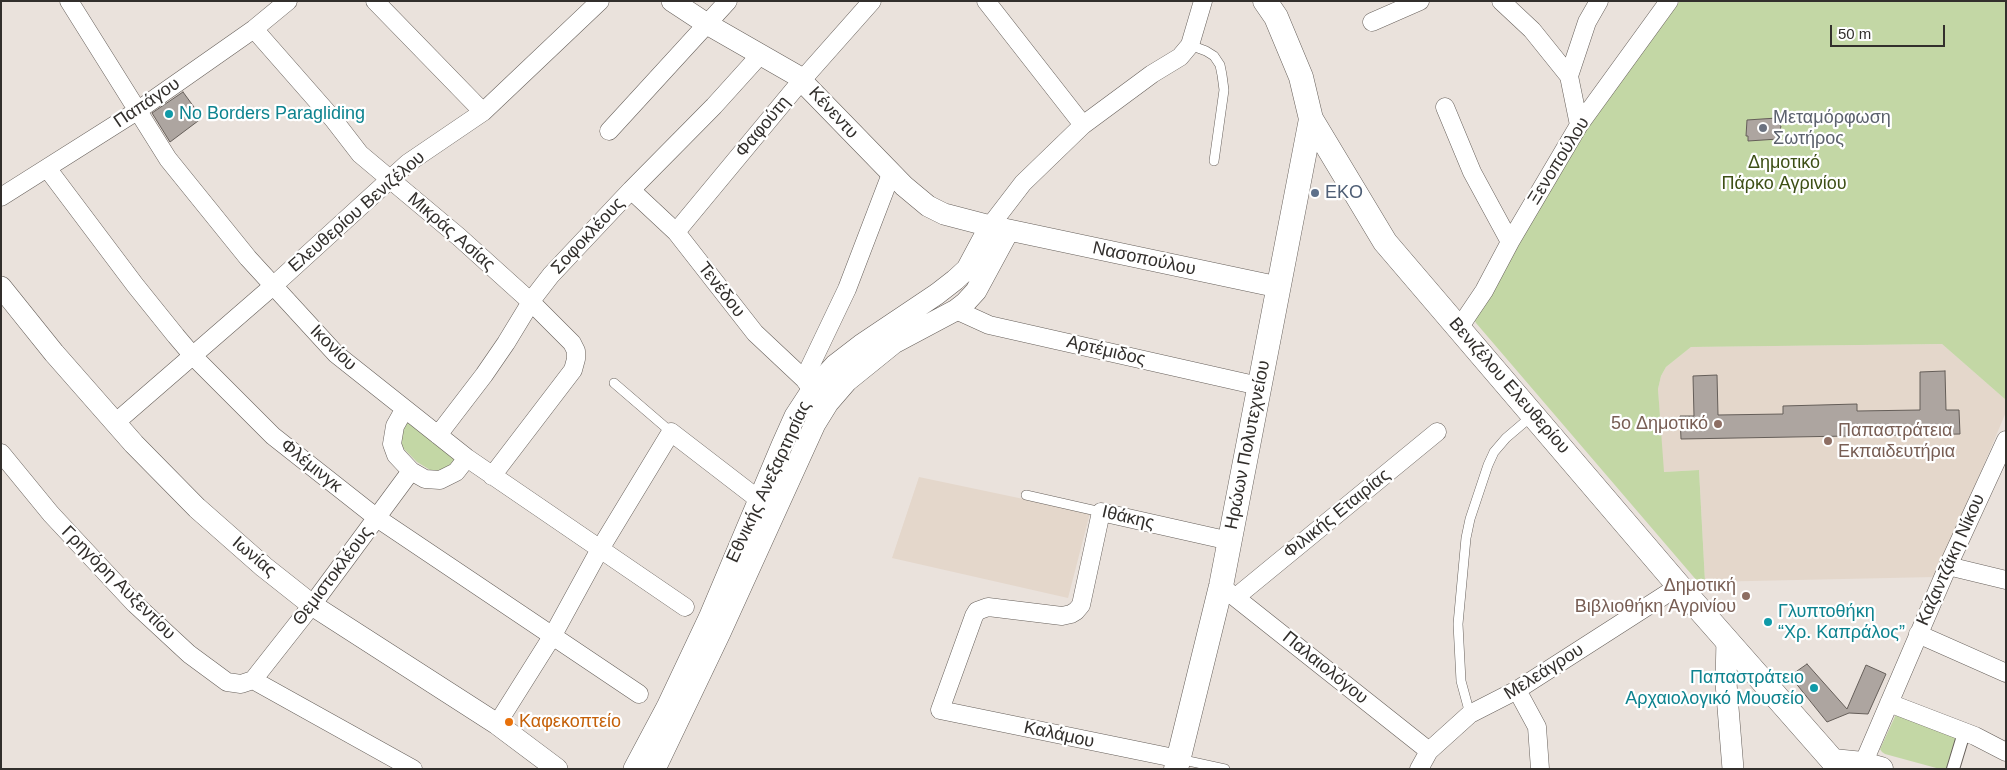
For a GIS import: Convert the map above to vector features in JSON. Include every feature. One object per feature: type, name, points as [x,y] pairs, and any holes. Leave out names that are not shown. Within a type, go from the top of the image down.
[{"type":"main road","points":[[1265,1],[1276,17],[1301,77],[1311,119]]},
{"type":"main road","name":"Ηρώων Πολυτεχνείου","points":[[1177,764],[1229,591],[1230,541],[1311,119]]},
{"type":"main road","name":"Βενιζέλου Ελευθερίου","points":[[1311,119],[1385,242],[1679,586],[1727,639]]},
{"type":"main road","points":[[1727,639],[1834,765],[1872,766]]},
{"type":"street","name":"Ικονίου","points":[[69,1],[168,159],[273,286],[336,354],[404,410],[467,458],[685,607]]},
{"type":"street","name":"Παπάγου","points":[[1,197],[137,111],[254,29],[288,1]]},
{"type":"street","points":[[374,1],[482,112]]},
{"type":"street","name":"Ελευθερίου Βενιζέλου","points":[[115,423],[273,286],[408,163],[482,112],[600,1]]},
{"type":"street","name":"Κένεντυ","points":[[672,1],[707,24],[791,71],[802,80],[891,174],[914,196],[928,206],[944,214],[999,228]]},
{"type":"street","points":[[609,131],[728,1]]},
{"type":"street","name":"Φαφούτη","points":[[676,232],[802,80],[872,1]]},
{"type":"street","points":[[986,1],[1083,124]]},
{"type":"street","points":[[655,769],[716,642],[811,432],[828,403],[847,381],[894,343],[956,310],[965,303],[976,291],[1012,198],[1023,183],[1083,124],[1152,74],[1180,57],[1190,45],[1203,1]]},
{"type":"street","points":[[1372,22],[1420,1]]},
{"type":"street","points":[[1501,1],[1532,30],[1569,76],[1579,125]]},
{"type":"street","points":[[1569,76],[1587,22],[1598,1]]},
{"type":"street","name":"Ξενοπούλου","points":[[1459,328],[1484,291],[1510,242],[1579,125],[1670,1]]},
{"type":"street","name":"Μικράς Ασίας","points":[[254,29],[333,119],[360,154],[531,302],[572,343],[576,351],[573,370],[492,476]]},
{"type":"street","name":"Σοφοκλέους","points":[[438,435],[500,351],[531,302],[551,275],[714,106],[761,54]]},
{"type":"street","points":[[1445,108],[1472,172],[1510,242]]},
{"type":"street","name":"Φλέμινγκ","points":[[47,168],[134,285],[193,356],[273,436],[377,518],[639,694]]},
{"type":"street","points":[[808,385],[891,174]]},
{"type":"street","name":"Τενέδου","points":[[631,190],[676,232],[755,333],[808,385]]},
{"type":"street","name":"Νασοπούλου","points":[[999,228],[1278,287]]},
{"type":"street","name":"Εθνικής Ανεξαρτησίας","points":[[634,769],[667,707],[709,618],[808,385],[848,355],[938,294],[967,269],[976,254],[999,228]]},
{"type":"street","name":"Ιωνίας","points":[[1,287],[54,353],[115,423],[197,508],[312,605],[497,724],[557,769]]},
{"type":"street","name":"Αρτέμιδος","points":[[956,310],[989,325],[1260,386]]},
{"type":"street","points":[[404,410],[395,426],[392,444],[396,455],[411,471],[425,479],[440,480],[456,472],[467,458]]},
{"type":"street","points":[[497,724],[553,635],[600,549],[671,432],[758,499]]},
{"type":"street","name":"Φιλικής Εταιρίας","points":[[1229,591],[1437,432]]},
{"type":"street","name":"Καζαντζάκη Νίκου","points":[[1872,766],[1889,703],[1948,566],[2006,440]]},
{"type":"street","name":"Γρηγόρη Αυξεντίου","points":[[1,453],[7,474],[51,514],[135,604],[189,654],[227,682],[241,684],[253,680]]},
{"type":"street","name":"Θεμιστοκλέους","points":[[253,680],[312,605],[411,471]]},
{"type":"street","name":"Ιθάκης","points":[[1101,512],[1230,541]]},
{"type":"street","name":"Καλάμου","points":[[1101,512],[1081,605],[1071,614],[1062,616],[988,607],[977,611],[940,710],[1177,764]]},
{"type":"street","points":[[1948,566],[2006,580]]},
{"type":"street","name":"Μελεάγρου","points":[[1419,769],[1428,751],[1470,714],[1517,690],[1679,586]]},
{"type":"street","name":"Παλαιολόγου","points":[[1229,591],[1428,751]]},
{"type":"street","points":[[1918,634],[2006,673]]},
{"type":"street","points":[[1727,639],[1726,683],[1733,769]]},
{"type":"street","points":[[253,680],[413,769]]},
{"type":"street","points":[[1517,690],[1537,727],[1540,769]]},
{"type":"street","points":[[1889,703],[1976,736],[2006,752]]},
{"type":"street","points":[[1953,769],[1962,736]]},
{"type":"lane","points":[[1190,45],[1214,56],[1220,65],[1224,90],[1214,161]]},
{"type":"lane","points":[[614,383],[671,432]]},
{"type":"lane","points":[[1470,714],[1461,681],[1458,624],[1466,538],[1470,519],[1494,452],[1506,438],[1533,414]]},
{"type":"lane","name":"Ιθάκης","points":[[1026,495],[1101,512]]},
{"type":"lane","points":[[1177,764],[1225,769]]},
{"type":"shaded area","name":"Παπαστράτεια Εκπαιδευτήρια","points":[[1942,344],[2006,400],[2006,412],[1935,577],[1705,582],[1699,470],[1663,472],[1658,389],[1661,376],[1666,367],[1691,347]]},
{"type":"shaded area","points":[[919,477],[1090,513],[1068,598],[892,558]]},
{"type":"green space","name":"Δημοτικό Πάρκο Αγρινίου","points":[[1680,1],[2006,1],[2006,400],[1942,344],[1691,347],[1666,367],[1661,376],[1658,389],[1664,472],[1699,470],[1705,582],[1698,582],[1476,323],[1471,314],[1587,128]]},
{"type":"green space","points":[[406,419],[457,459],[453,468],[435,473],[417,462],[402,447],[398,436]]},
{"type":"green space","points":[[1898,710],[1962,732],[1951,769],[1940,769],[1882,752],[1880,749]]},
{"type":"building","points":[[183,92],[202,118],[170,142],[152,113]]},
{"type":"building","name":"Μεταμόρφωση Σωτήρος","points":[[1777,118],[1777,123],[1781,126],[1778,139],[1748,141],[1748,136],[1746,136],[1747,120]]},
{"type":"building","points":[[1945,371],[1946,410],[1959,410],[1960,434],[1681,439],[1680,416],[1694,416],[1693,376],[1717,375],[1718,415],[1783,414],[1783,406],[1857,404],[1857,411],[1920,410],[1920,372]]},
{"type":"building","name":"Παπαστράτειο Αρχαιολογικό Μουσείο","points":[[1807,664],[1847,709],[1866,665],[1886,674],[1868,714],[1849,713],[1827,722],[1790,676]]},
{"type":"place","name":"No Borders Paragliding","points":[[169,114]]},
{"type":"place","name":"Μεταμόρφωση Σωτήρος","points":[[1763,128]]},
{"type":"place","name":"EKO","points":[[1315,193]]},
{"type":"place","name":"5ο Δημοτικό","points":[[1718,424]]},
{"type":"place","name":"Παπαστράτεια Εκπαιδευτήρια","points":[[1828,441]]},
{"type":"place","name":"Δημοτική Βιβλιοθήκη Αγρινίου","points":[[1746,596]]},
{"type":"place","name":"Γλυπτοθήκη “Χρ. Καπράλος”","points":[[1768,622]]},
{"type":"place","name":"Παπαστράτειο Αρχαιολογικό Μουσείο","points":[[1814,688]]},
{"type":"place","name":"Καφεκοπτείο","points":[[509,722]]}]
